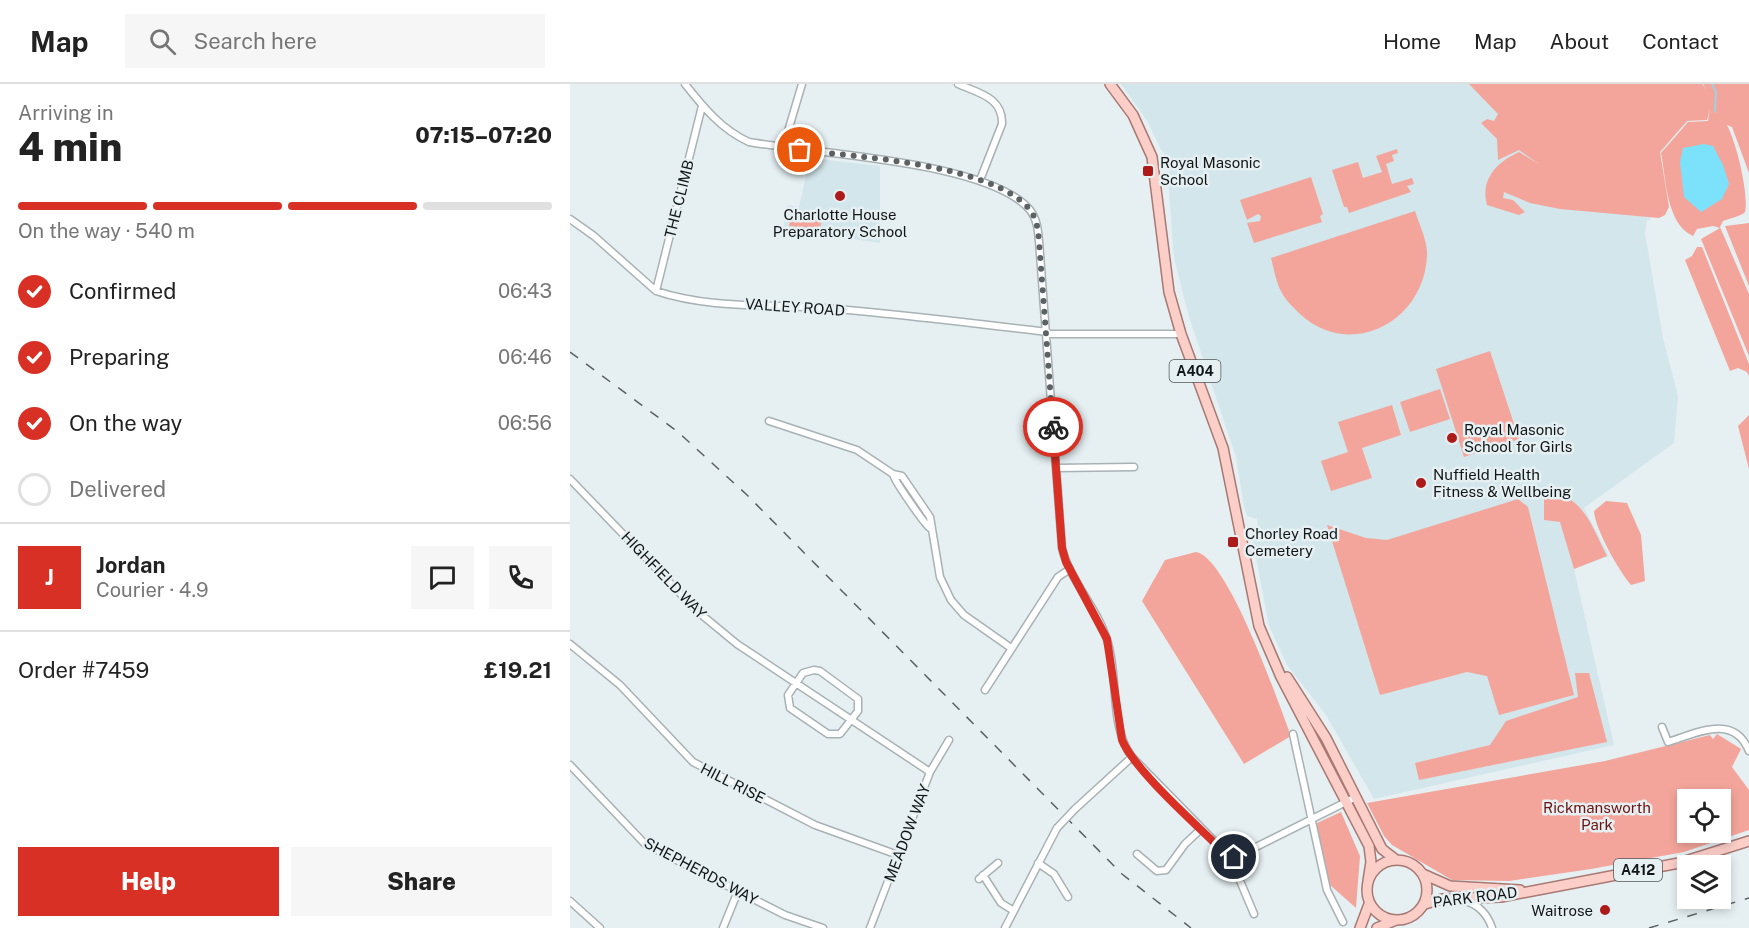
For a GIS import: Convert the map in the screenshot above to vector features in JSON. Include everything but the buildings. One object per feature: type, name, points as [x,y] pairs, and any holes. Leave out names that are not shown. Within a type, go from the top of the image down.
[{"type":"main road","name":"A404","points":[[1110,84],[1133,115],[1152,157],[1161,243],[1169,292],[1181,334],[1223,448],[1254,609],[1276,663],[1326,738],[1352,800],[1371,854],[1368,881]]},
{"type":"main road","name":"A404","points":[[1352,800],[1382,849],[1395,859]]},
{"type":"main road","name":"PARK ROAD","points":[[1425,904],[1447,899],[1483,898],[1694,860],[1749,841]]},
{"type":"main road","points":[[1360,928],[1369,904],[1368,881],[1383,862],[1395,859],[1423,874],[1428,890],[1425,904],[1410,916],[1377,928]]},
{"type":"main road","name":"PARK ROAD","points":[[1423,874],[1450,886],[1525,891]]},
{"type":"main road","points":[[1369,904],[1382,917],[1401,919]]},
{"type":"street","points":[[685,84],[702,106],[739,138],[783,148],[923,166],[980,180],[1005,190],[1033,215],[1038,230],[1047,333],[1062,548],[1070,569],[1107,639],[1119,730],[1126,750],[1132,757],[1230,857],[1254,914]]},
{"type":"street","points":[[783,148],[802,84]]},
{"type":"street","points":[[958,84],[991,98],[1002,115],[1002,124],[980,180]]},
{"type":"street","name":"THE CLIMB","points":[[657,291],[702,106]]},
{"type":"street","name":"VALLEY ROAD","points":[[570,219],[594,236],[657,291],[706,301],[825,308],[1047,333],[1114,336],[1181,334]]},
{"type":"street","points":[[769,421],[856,450],[892,474],[902,476],[914,490],[930,517],[930,528],[940,577],[951,600],[964,615],[1011,648]]},
{"type":"street","points":[[1056,468],[1134,467]]},
{"type":"street","name":"HIGHFIELD WAY","points":[[570,479],[697,611],[795,683],[930,772]]},
{"type":"street","points":[[985,690],[1059,577],[1070,569]]},
{"type":"street","name":"HILL RISE","points":[[570,644],[620,685],[693,762],[815,825],[898,855]]},
{"type":"street","points":[[818,670],[855,694],[859,708],[852,722],[842,733],[830,735],[792,710],[788,695],[805,672],[818,670]]},
{"type":"street","points":[[1662,727],[1668,742],[1720,727],[1738,733],[1749,751]]},
{"type":"street","points":[[1293,734],[1327,890],[1343,922]]},
{"type":"street","name":"MEADOW WAY","points":[[870,928],[930,772],[949,740]]},
{"type":"street","points":[[1005,928],[1057,828],[1132,757]]},
{"type":"street","name":"SHEPHERDS WAY","points":[[570,767],[645,844],[785,915],[823,928]]},
{"type":"street","points":[[1230,857],[1238,856],[1352,800]]},
{"type":"street","points":[[1137,854],[1157,871],[1166,870],[1185,844],[1201,829]]},
{"type":"street","points":[[998,863],[981,877],[1001,903],[1014,911]]},
{"type":"street","points":[[1038,864],[1054,874],[1068,897]]},
{"type":"street","points":[[723,928],[738,891]]},
{"type":"street","points":[[1447,899],[1474,904],[1488,918],[1492,928]]},
{"type":"street","points":[[570,901],[600,928]]},
{"type":"shaded area","name":"Royal Masonic School for Girls","points":[[1121,84],[1716,84],[1718,122],[1704,118],[1692,119],[1674,135],[1660,155],[1650,220],[1647,220],[1645,233],[1663,338],[1678,396],[1674,443],[1584,508],[1609,556],[1574,569],[1614,745],[1374,799],[1326,715],[1287,665],[1269,626],[1252,536],[1258,529],[1257,519],[1247,516],[1236,457],[1189,317],[1174,258],[1168,178],[1172,163],[1161,150],[1148,122]]},
{"type":"shaded area","name":"Charlotte House Preparatory School","points":[[810,158],[880,166],[880,243],[783,229],[787,205],[799,207]]},
{"type":"green space","points":[[1469,84],[1702,84],[1706,89],[1703,84],[1749,84],[1749,173],[1732,127],[1727,125],[1735,144],[1741,169],[1745,212],[1723,221],[1720,227],[1749,294],[1749,356],[1701,239],[1720,228],[1713,226],[1697,229],[1693,236],[1684,230],[1672,211],[1666,187],[1661,153],[1688,122],[1708,121],[1710,108],[1707,120],[1687,121],[1660,152],[1669,207],[1665,215],[1659,218],[1560,209],[1530,203],[1504,192],[1503,198],[1513,200],[1525,212],[1519,215],[1487,205],[1485,196],[1488,179],[1497,166],[1519,152],[1539,164],[1519,150],[1498,160],[1497,139],[1481,123],[1487,119],[1494,121],[1498,114]]},
{"type":"green space","points":[[1397,149],[1398,153],[1392,155],[1394,161],[1386,164],[1392,184],[1412,178],[1414,184],[1407,186],[1411,192],[1349,213],[1347,207],[1344,207],[1332,170],[1358,162],[1363,178],[1382,172],[1376,156]]},
{"type":"green space","points":[[1311,177],[1323,214],[1320,216],[1322,222],[1254,243],[1247,223],[1260,221],[1261,216],[1258,214],[1247,220],[1240,200]]},
{"type":"green space","points":[[791,211],[822,215],[820,230],[789,226]]},
{"type":"green space","points":[[1415,211],[1427,250],[1423,278],[1413,299],[1399,315],[1382,327],[1362,333],[1341,334],[1320,328],[1300,314],[1284,296],[1271,258]]},
{"type":"green space","points":[[1749,223],[1749,286],[1725,226]]},
{"type":"green space","points":[[1697,247],[1702,247],[1749,364],[1749,376],[1747,372],[1738,368],[1730,371],[1685,260],[1692,256]]},
{"type":"green space","points":[[1490,351],[1519,439],[1464,457],[1436,369]]},
{"type":"green space","points":[[1440,389],[1450,419],[1410,432],[1400,402]]},
{"type":"green space","points":[[1392,405],[1401,435],[1362,448],[1372,478],[1331,491],[1321,461],[1348,452],[1338,422]]},
{"type":"green space","points":[[1749,415],[1749,469],[1738,426]]},
{"type":"green space","points":[[1544,491],[1568,498],[1577,505],[1591,523],[1607,556],[1574,569],[1560,522],[1544,520]]},
{"type":"green space","points":[[1518,499],[1528,507],[1574,695],[1499,715],[1487,676],[1467,672],[1380,695],[1327,525],[1366,538],[1387,540]]},
{"type":"green space","points":[[1606,501],[1627,503],[1641,535],[1645,581],[1631,585],[1603,539],[1594,511]]},
{"type":"green space","points":[[1196,552],[1209,560],[1223,578],[1237,604],[1264,665],[1291,736],[1244,764],[1142,601],[1165,560]]},
{"type":"green space","points":[[1575,673],[1589,673],[1607,742],[1419,780],[1415,763],[1490,745],[1506,721],[1578,697]]},
{"type":"green space","name":"Rickmansworth Park","points":[[1717,734],[1741,749],[1732,767],[1749,790],[1749,830],[1731,836],[1731,789],[1677,789],[1677,843],[1711,843],[1684,852],[1509,881],[1452,880],[1392,845],[1384,836],[1367,803],[1605,761],[1710,735],[1713,739]]},
{"type":"green space","points":[[1341,812],[1360,856],[1356,908],[1330,885],[1317,834],[1317,823]]},
{"type":"water","points":[[1704,144],[1713,146],[1723,165],[1729,184],[1722,199],[1701,212],[1684,197],[1680,162],[1683,148]]},
{"type":"waterway","points":[[1712,84],[1716,92],[1715,112]]},
{"type":"railway","points":[[570,352],[678,432],[746,494],[1122,874],[1191,928]]},
{"type":"railway","points":[[1649,928],[1749,898]]},
{"type":"way so far","points":[[800,150],[919,166],[980,180],[1005,190],[1029,209],[1038,230],[1053,427]]},
{"type":"place","name":"Royal Masonic School","points":[[1148,171]]},
{"type":"place","name":"Charlotte House Preparatory School","points":[[840,196]]},
{"type":"place","name":"Royal Masonic School for Girls","points":[[1452,438]]},
{"type":"place","name":"Nuffield Health Fitness & Wellbeing","points":[[1421,483]]},
{"type":"place","name":"Chorley Road Cemetery","points":[[1233,542]]},
{"type":"place","name":"Waitrose","points":[[1605,910]]},
{"type":"route","points":[[1053,427],[1062,548],[1066,562],[1107,639],[1111,653],[1119,730],[1126,750],[1223,851],[1234,857]]}]
